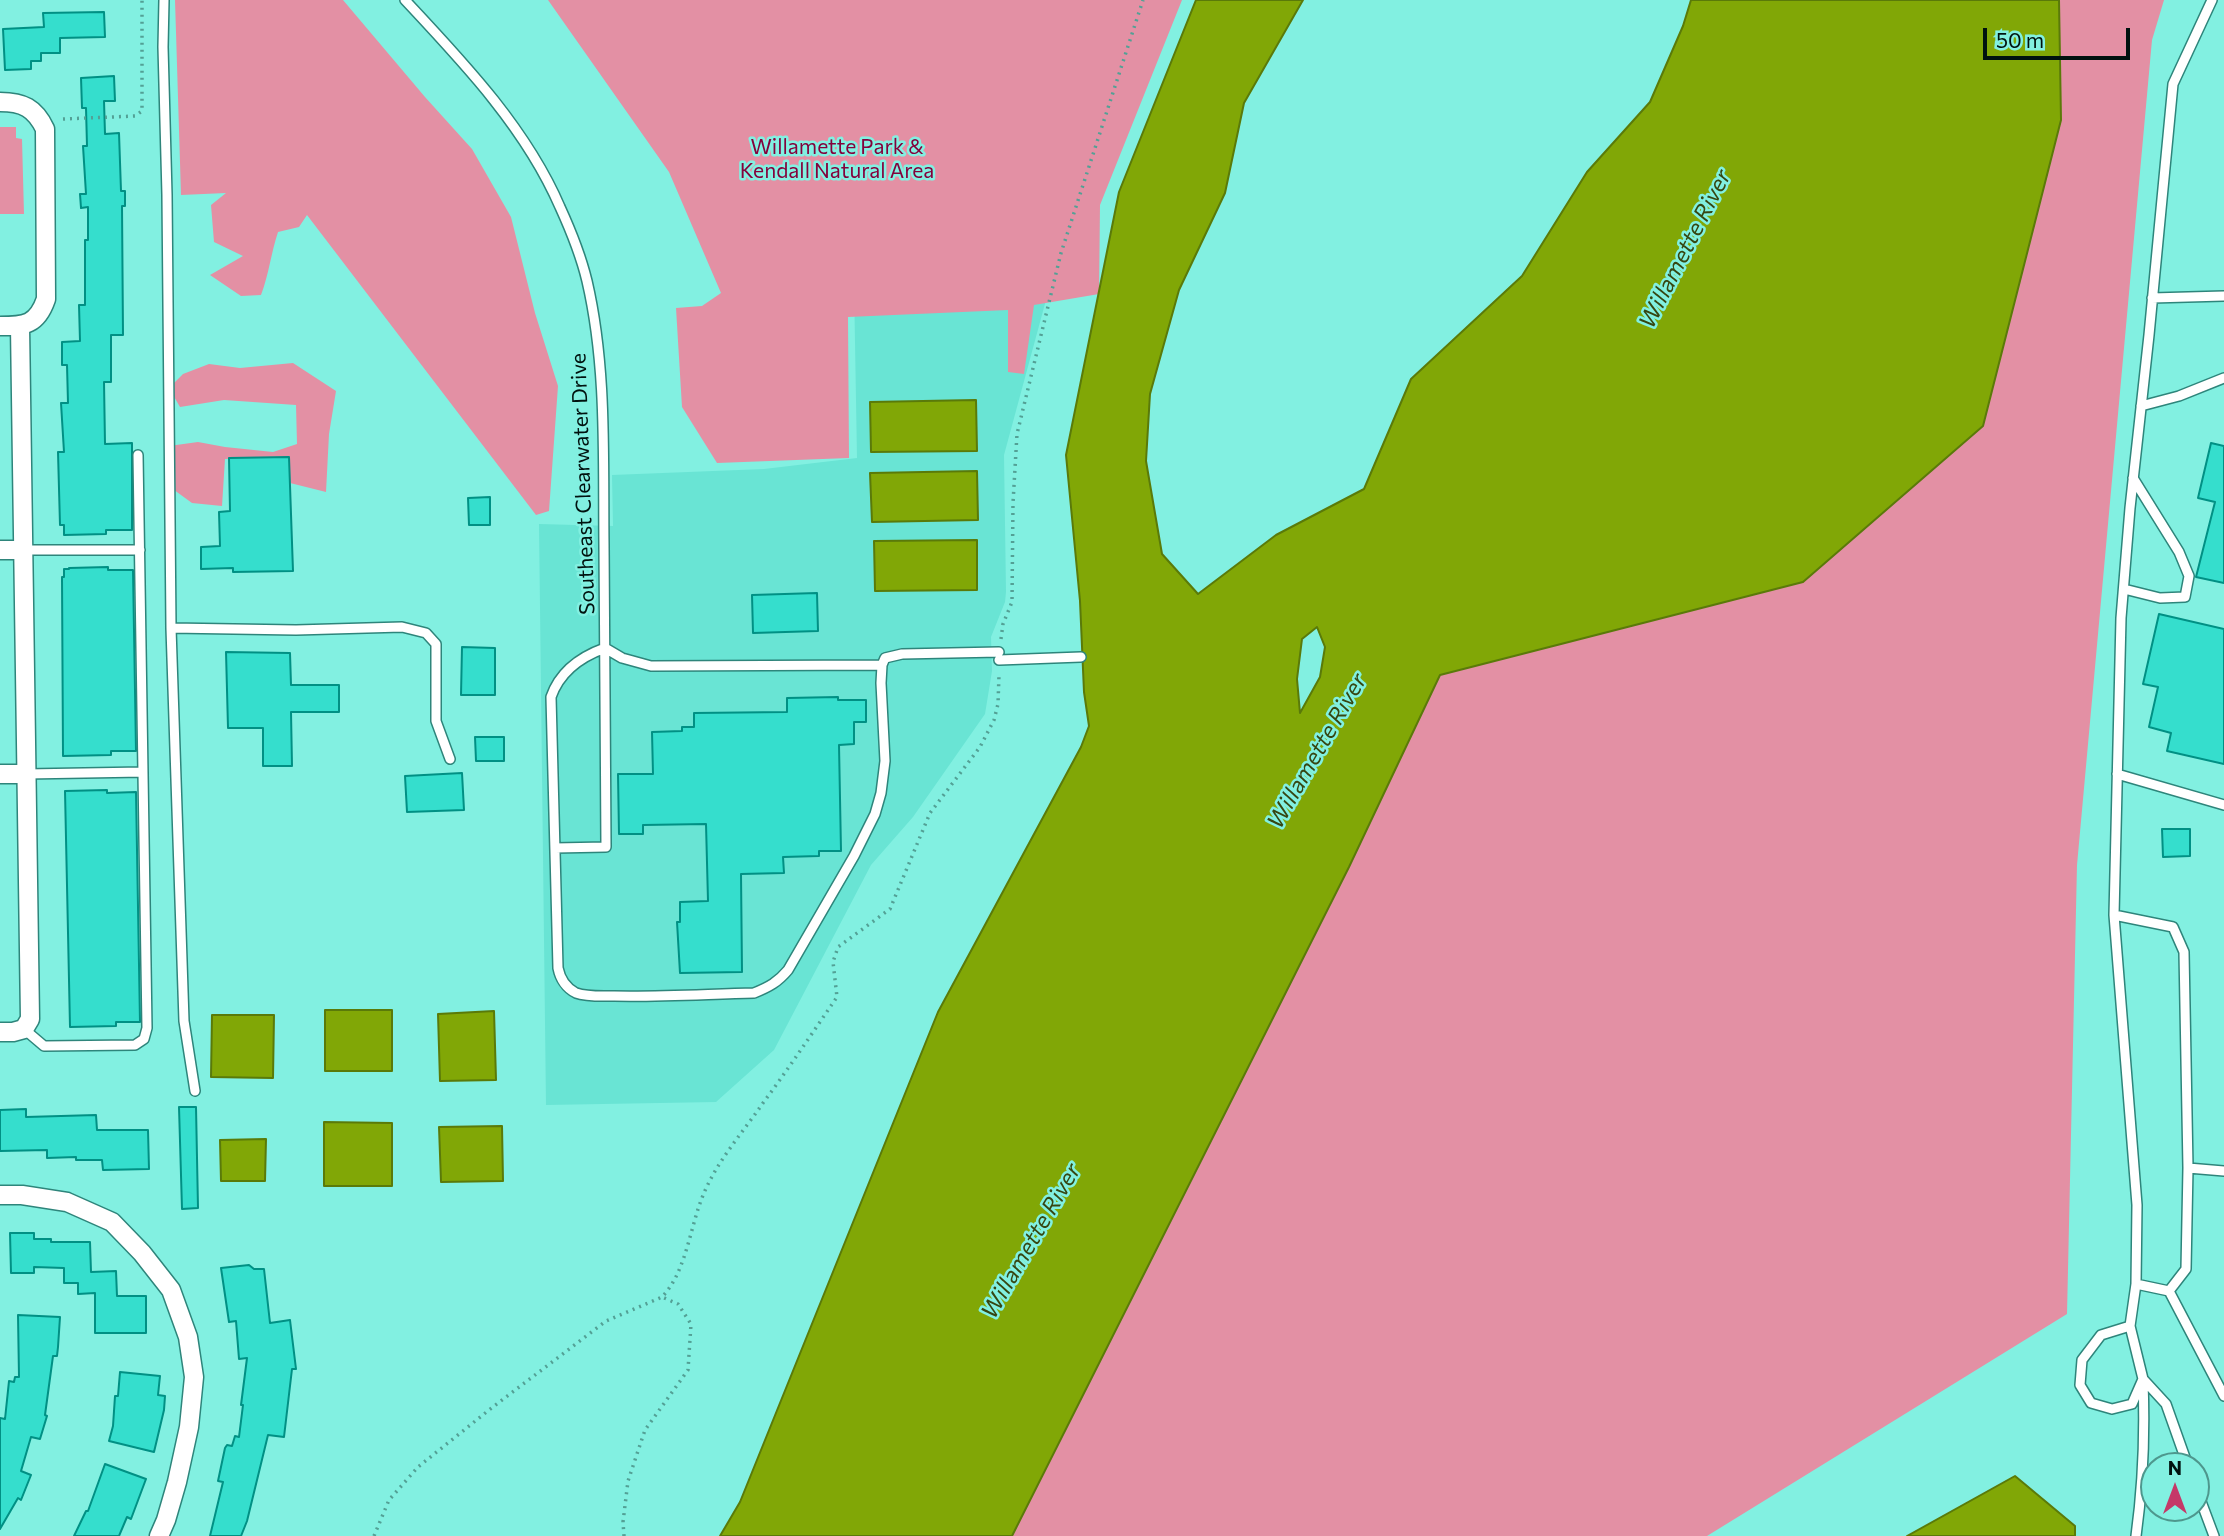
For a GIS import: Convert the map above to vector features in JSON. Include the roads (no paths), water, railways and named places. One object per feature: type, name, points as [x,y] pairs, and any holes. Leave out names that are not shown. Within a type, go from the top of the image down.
[{"type":"street","points":[[0,102],[27,106],[38,115],[45,129],[46,299],[42,312],[32,322],[20,326],[0,326]]},
{"type":"street","points":[[0,1032],[13,1032],[23,1028],[30,1019],[20,326]]},
{"type":"street","points":[[0,550],[23,550]]},
{"type":"street","points":[[0,774],[26,774]]},
{"type":"street","points":[[0,1195],[22,1195],[67,1202],[112,1222],[142,1253],[171,1290],[188,1337],[194,1377],[189,1427],[180,1471],[159,1536]]},
{"type":"lane","points":[[164,0],[171,628],[184,1021],[195,1091]]},
{"type":"lane","name":"Southeast Clearwater Drive","points":[[405,0],[488,93],[513,127],[554,194],[587,281],[596,330],[601,393],[606,847],[555,848]]},
{"type":"lane","points":[[2136,1536],[2141,1502],[2144,1405],[2143,1380],[2130,1326],[2136,1284],[2137,1205],[2114,915],[2124,589],[2173,84],[2212,0]]},
{"type":"lane","points":[[2152,298],[2224,296]]},
{"type":"lane","points":[[2141,407],[2179,396],[2224,378]]},
{"type":"lane","points":[[23,1028],[44,1045],[135,1045],[144,1039],[147,1028],[138,455]]},
{"type":"lane","points":[[2124,589],[2160,598],[2185,597],[2189,576],[2179,552],[2133,478]]},
{"type":"lane","points":[[23,550],[140,550]]},
{"type":"lane","points":[[171,628],[296,630],[402,627],[426,633],[436,644],[436,721],[450,759]]},
{"type":"lane","points":[[882,665],[652,666],[622,658],[605,648],[585,655],[562,674],[551,697],[558,968],[560,977],[569,988],[586,995],[628,996],[754,993],[771,987],[788,970],[854,856],[875,814],[886,761],[881,683],[885,658],[902,654],[1081,657]]},
{"type":"lane","points":[[26,774],[144,772]]},
{"type":"lane","points":[[2118,774],[2224,805]]},
{"type":"lane","points":[[2114,915],[2173,927],[2184,952],[2188,1168],[2186,1269],[2169,1291]]},
{"type":"lane","points":[[2188,1168],[2224,1171]]},
{"type":"lane","points":[[2136,1284],[2169,1291]]},
{"type":"lane","points":[[2169,1291],[2224,1396]]},
{"type":"lane","points":[[2130,1326],[2101,1335],[2082,1360],[2080,1385],[2091,1403],[2112,1409],[2132,1404],[2143,1380]]},
{"type":"lane","points":[[2143,1380],[2166,1404],[2183,1452]]},
{"type":"water","name":"Willamette River","points":[[1196,0],[1303,0],[1244,103],[1225,193],[1179,290],[1150,394],[1146,461],[1162,554],[1198,594],[1276,535],[1364,489],[1411,379],[1522,276],[1587,172],[1650,102],[1683,26],[1691,0],[2059,0],[2061,120],[1983,426],[1803,582],[1440,675],[1349,867],[1012,1536],[720,1536],[740,1502],[938,1012],[1081,747],[1089,726],[1084,692],[1080,601],[1066,455],[1119,192]],"holes":[[[1317,627],[1325,647],[1320,677],[1300,713],[1297,679],[1302,639]]]},
{"type":"water","points":[[976,400],[977,451],[871,452],[870,402]]},
{"type":"water","points":[[977,471],[978,520],[872,522],[870,473]]},
{"type":"water","points":[[977,540],[977,590],[875,591],[874,541]]},
{"type":"water","points":[[325,1010],[392,1010],[392,1071],[325,1071]]},
{"type":"water","points":[[494,1011],[496,1080],[440,1081],[438,1014]]},
{"type":"water","points":[[212,1015],[274,1015],[273,1078],[211,1077]]},
{"type":"water","points":[[324,1122],[392,1123],[392,1186],[324,1186]]},
{"type":"water","points":[[502,1126],[503,1181],[441,1182],[439,1127]]},
{"type":"water","points":[[266,1139],[265,1181],[221,1181],[220,1140]]},
{"type":"water","points":[[2015,1476],[2075,1526],[2075,1536],[1907,1536]]},
{"type":"park label","name":"Willamette Park & Kendall Natural Area","points":[[837,159]]}]
